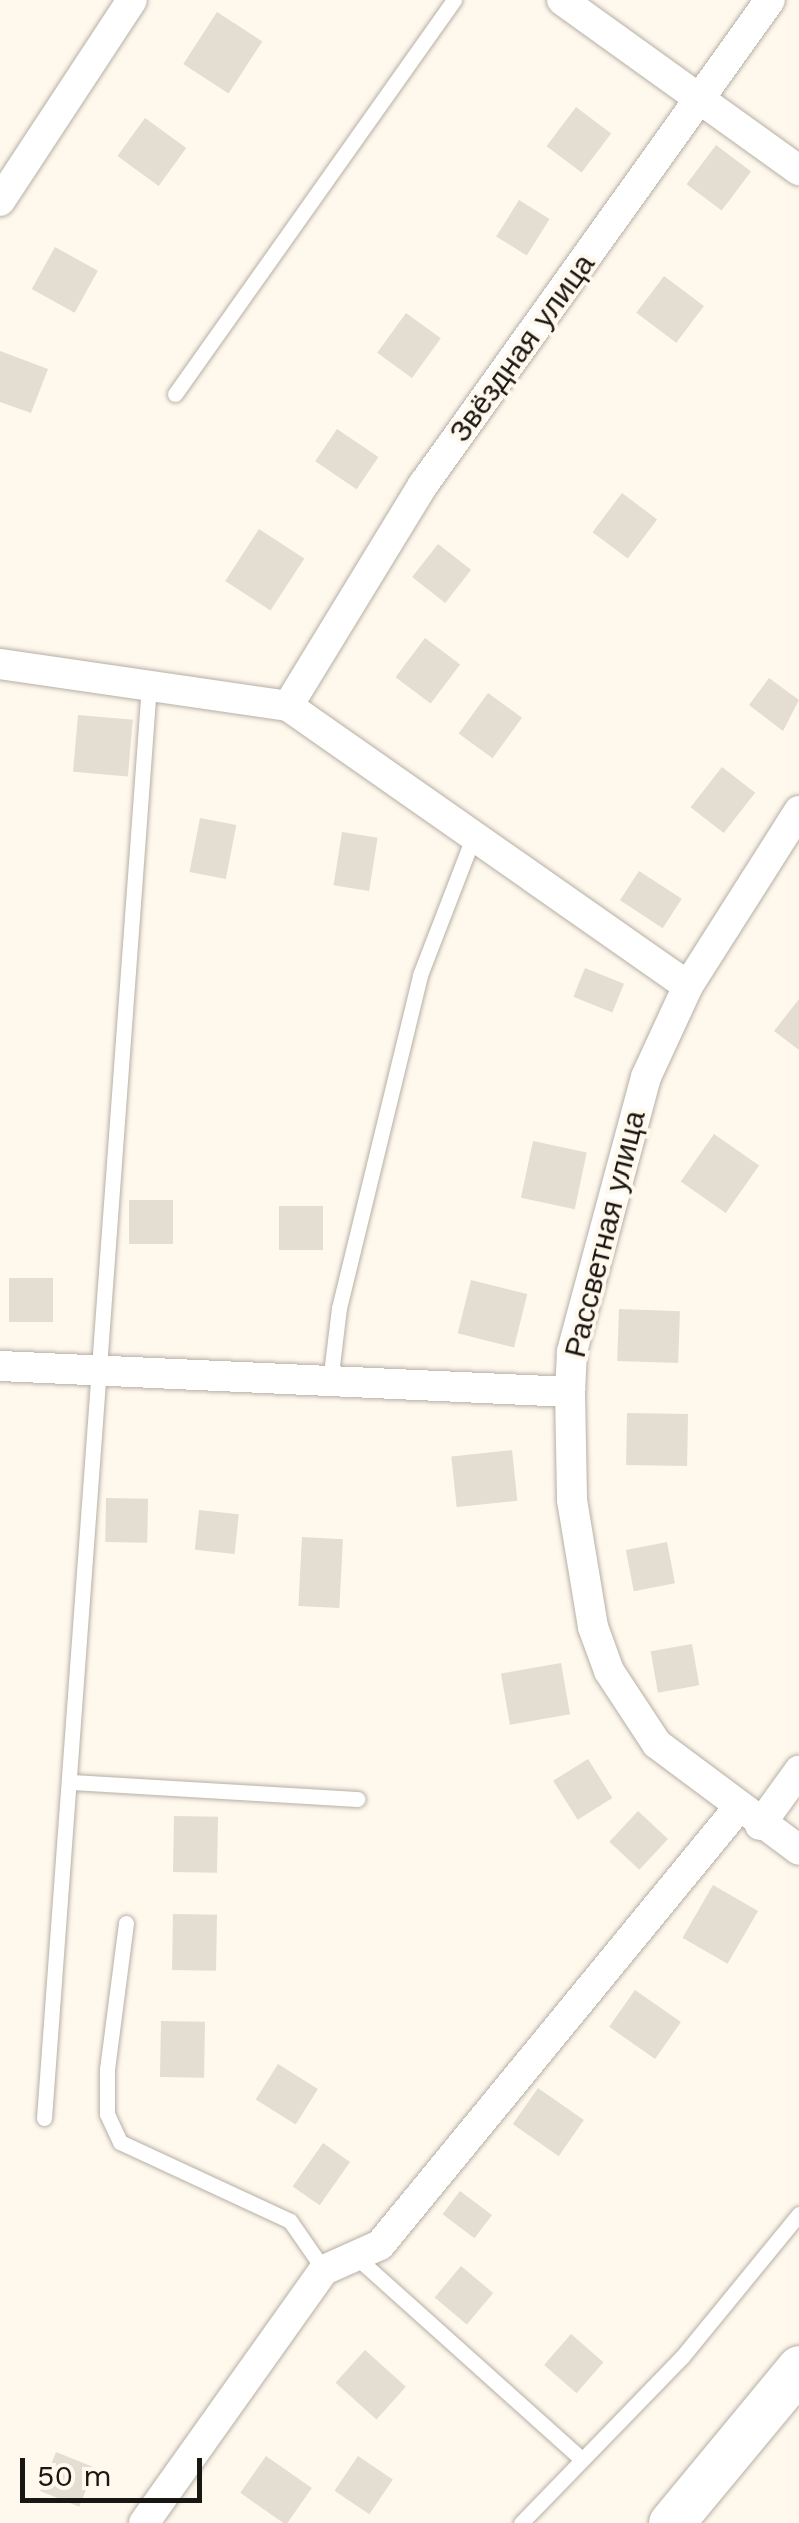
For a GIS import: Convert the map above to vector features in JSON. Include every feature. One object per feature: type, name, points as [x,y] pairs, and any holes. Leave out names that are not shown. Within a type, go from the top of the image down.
[{"type":"main road","points":[[670,2523],[799,2368]]},
{"type":"street","points":[[0,201],[132,0]]},
{"type":"street","points":[[562,0],[799,170]]},
{"type":"street","name":"Звёздная улица","points":[[288,706],[423,485],[770,0]]},
{"type":"street","points":[[0,664],[288,706],[472,840],[688,986]]},
{"type":"street","name":"Рассветная улица","points":[[799,811],[688,986],[646,1078],[572,1352],[570,1392],[572,1500],[594,1627],[609,1671],[656,1744],[799,1850]]},
{"type":"street","points":[[0,1366],[570,1392]]},
{"type":"street","points":[[144,2523],[324,2270],[380,2245],[749,1816],[799,1771]]},
{"type":"lane","points":[[175,394],[454,0]]},
{"type":"lane","points":[[44,2118],[72,1782],[149,685]]},
{"type":"lane","points":[[330,1382],[339,1308],[420,974],[472,840]]},
{"type":"lane","points":[[72,1782],[357,1799]]},
{"type":"lane","points":[[126,1924],[106,2114],[120,2142],[290,2221],[324,2270]]},
{"type":"lane","points":[[522,2523],[682,2357],[799,2214]]},
{"type":"lane","points":[[354,2255],[581,2460]]},
{"type":"building","points":[[217,12],[262,41],[229,93],[183,64]]},
{"type":"building","points":[[576,107],[611,133],[582,173],[547,146]]},
{"type":"building","points":[[145,118],[186,148],[159,186],[117,156]]},
{"type":"building","points":[[716,145],[751,171],[722,211],[687,184]]},
{"type":"building","points":[[519,200],[550,219],[527,256],[496,236]]},
{"type":"building","points":[[55,247],[98,271],[75,313],[32,289]]},
{"type":"building","points":[[664,276],[704,306],[676,343],[636,313]]},
{"type":"building","points":[[406,313],[441,338],[412,378],[377,353]]},
{"type":"building","points":[[0,351],[48,369],[31,413],[0,402]]},
{"type":"building","points":[[337,429],[378,457],[357,489],[315,461]]},
{"type":"building","points":[[622,493],[657,519],[628,559],[593,532]]},
{"type":"building","points":[[259,529],[304,558],[271,610],[225,581]]},
{"type":"building","points":[[438,544],[471,570],[445,603],[412,577]]},
{"type":"building","points":[[425,638],[460,664],[431,704],[396,677]]},
{"type":"building","points":[[769,678],[799,700],[783,731],[749,705]]},
{"type":"building","points":[[488,693],[522,718],[493,758],[459,733]]},
{"type":"building","points":[[78,715],[133,720],[128,777],[73,772]]},
{"type":"building","points":[[722,767],[755,793],[724,833],[691,807]]},
{"type":"building","points":[[200,818],[236,825],[226,879],[190,872]]},
{"type":"building","points":[[342,832],[378,838],[369,891],[334,885]]},
{"type":"building","points":[[639,871],[682,899],[663,928],[620,900]]},
{"type":"building","points":[[585,968],[624,984],[612,1012],[573,997]]},
{"type":"building","points":[[799,999],[799,1050],[774,1031]]},
{"type":"building","points":[[714,1134],[759,1166],[726,1213],[681,1182]]},
{"type":"building","points":[[533,1141],[587,1152],[575,1209],[521,1198]]},
{"type":"building","points":[[129,1200],[173,1200],[173,1244],[129,1244]]},
{"type":"building","points":[[279,1206],[323,1206],[323,1250],[279,1250]]},
{"type":"building","points":[[9,1278],[53,1278],[53,1322],[9,1322]]},
{"type":"building","points":[[471,1280],[527,1294],[514,1347],[458,1333]]},
{"type":"building","points":[[619,1309],[680,1311],[678,1363],[617,1361]]},
{"type":"building","points":[[627,1413],[688,1414],[687,1466],[626,1465]]},
{"type":"building","points":[[512,1450],[517,1501],[457,1507],[451,1456]]},
{"type":"building","points":[[106,1498],[148,1499],[147,1543],[105,1542]]},
{"type":"building","points":[[199,1510],[239,1514],[235,1554],[195,1550]]},
{"type":"building","points":[[302,1537],[343,1539],[339,1608],[298,1606]]},
{"type":"building","points":[[667,1542],[675,1583],[634,1591],[626,1550]]},
{"type":"building","points":[[692,1644],[699,1685],[658,1693],[651,1651]]},
{"type":"building","points":[[561,1663],[570,1714],[510,1725],[501,1674]]},
{"type":"building","points":[[588,1759],[612,1798],[578,1820],[553,1781]]},
{"type":"building","points":[[638,1811],[668,1839],[639,1870],[609,1842]]},
{"type":"building","points":[[174,1816],[218,1817],[217,1873],[173,1872]]},
{"type":"building","points":[[713,1885],[758,1911],[728,1964],[682,1938]]},
{"type":"building","points":[[173,1914],[217,1915],[216,1971],[172,1970]]},
{"type":"building","points":[[635,1990],[681,2022],[655,2059],[609,2027]]},
{"type":"building","points":[[161,2021],[205,2022],[204,2078],[160,2077]]},
{"type":"building","points":[[278,2064],[318,2089],[296,2125],[256,2100]]},
{"type":"building","points":[[538,2088],[584,2120],[559,2156],[513,2124]]},
{"type":"building","points":[[323,2143],[350,2162],[320,2205],[293,2186]]},
{"type":"building","points":[[460,2191],[492,2215],[474,2238],[443,2214]]},
{"type":"building","points":[[461,2266],[493,2293],[467,2324],[435,2297]]},
{"type":"building","points":[[571,2334],[603,2362],[577,2393],[544,2365]]},
{"type":"building","points":[[365,2350],[406,2387],[376,2420],[336,2383]]},
{"type":"building","points":[[56,2452],[95,2468],[79,2507],[40,2491]]},
{"type":"building","points":[[266,2456],[312,2488],[287,2523],[240,2493]]},
{"type":"building","points":[[358,2456],[393,2479],[369,2514],[335,2491]]}]
